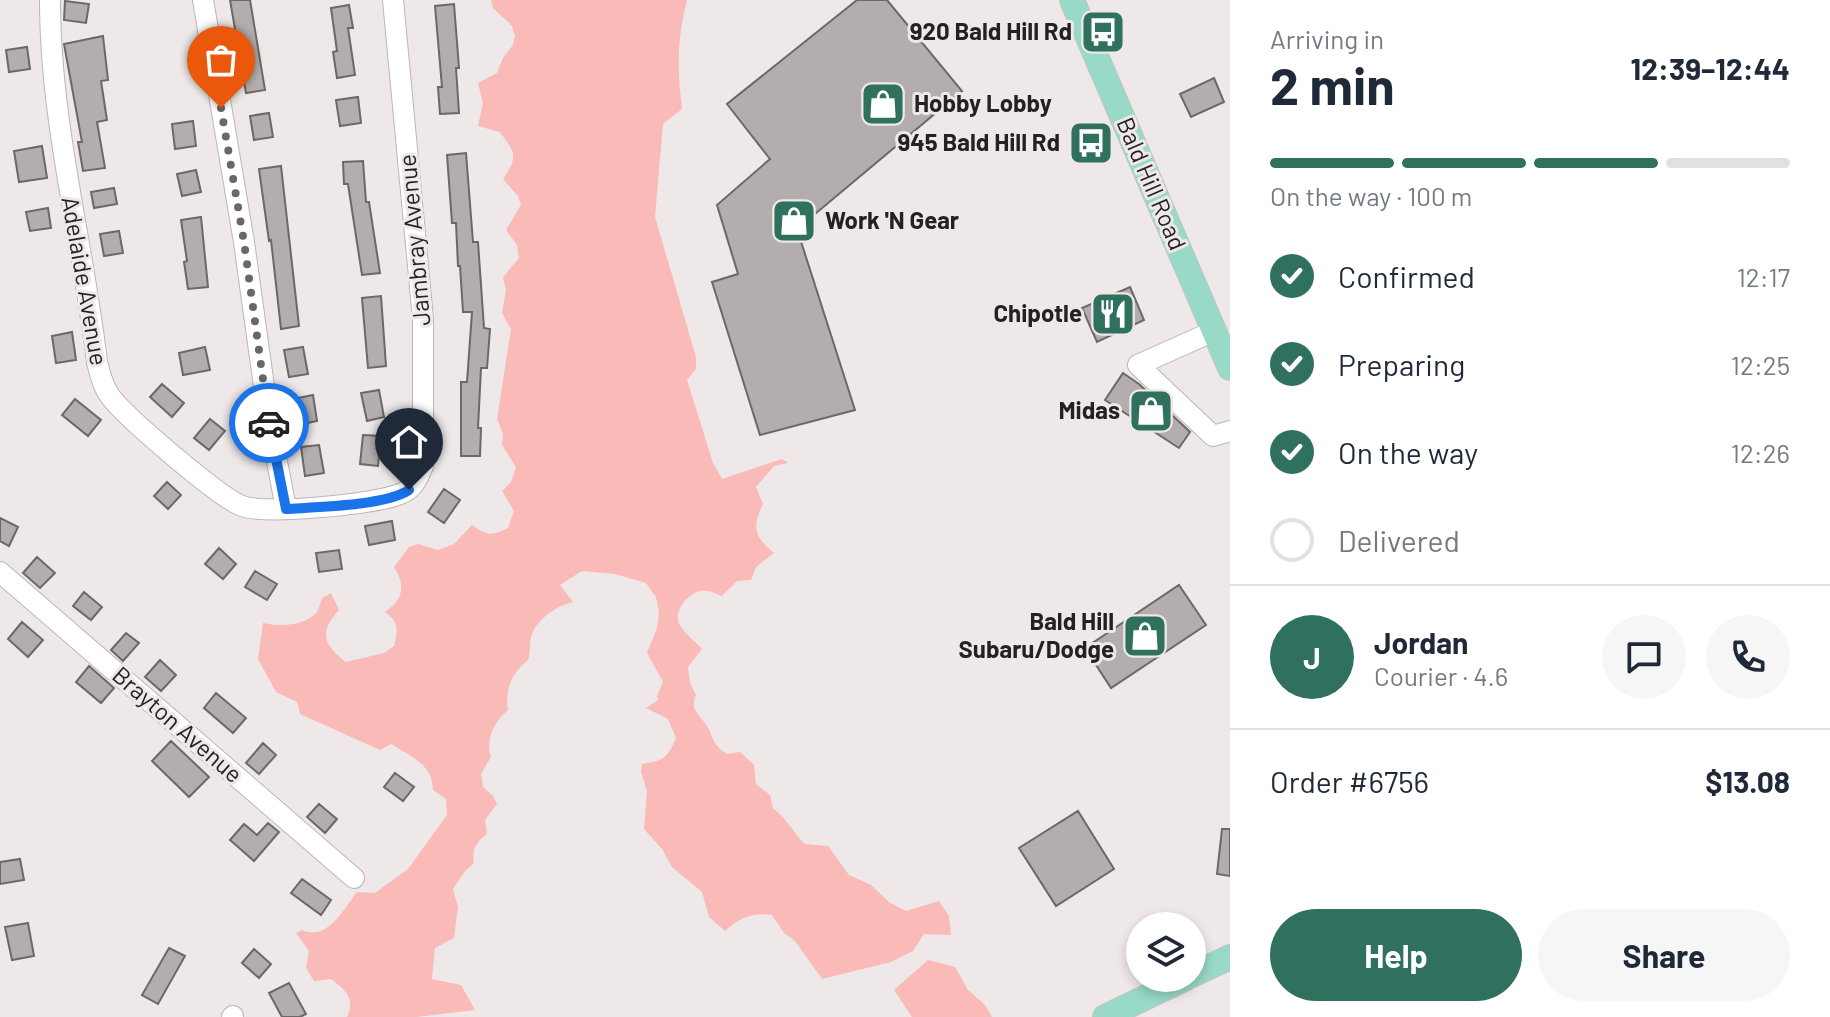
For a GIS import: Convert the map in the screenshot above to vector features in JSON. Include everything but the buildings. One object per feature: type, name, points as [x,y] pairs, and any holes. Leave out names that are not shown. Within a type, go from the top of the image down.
[{"type":"main road","name":"Bald Hill Road","points":[[1072,0],[1230,368]]},
{"type":"main road","points":[[1206,968],[1230,957]]},
{"type":"main road","points":[[1105,1017],[1157,992]]},
{"type":"street","name":"Adelaide Avenue","points":[[50,0],[50,44],[63,155],[97,362],[108,394],[151,435],[228,499],[249,508],[316,508],[397,496],[409,490],[417,479]]},
{"type":"street","points":[[203,0],[244,242],[267,408],[286,509]]},
{"type":"street","name":"Jambray Avenue","points":[[393,0],[423,319],[423,459],[417,479]]},
{"type":"street","points":[[1214,331],[1138,365],[1213,436],[1230,431]]},
{"type":"street","name":"Brayton Avenue","points":[[0,572],[354,878]]},
{"type":"shaded area","points":[[491,0],[687,0],[679,54],[682,109],[663,124],[655,217],[696,357],[696,369],[687,380],[713,463],[722,479],[782,459],[788,463],[774,466],[756,487],[763,504],[757,520],[757,532],[774,553],[756,567],[751,580],[737,581],[722,596],[707,591],[697,592],[685,600],[680,609],[679,624],[702,649],[688,667],[690,683],[696,695],[694,707],[717,746],[727,754],[740,752],[754,765],[756,784],[770,795],[773,808],[805,844],[828,846],[849,875],[871,885],[889,902],[906,911],[939,901],[949,916],[951,935],[924,934],[913,951],[891,962],[822,979],[772,915],[747,917],[725,931],[709,917],[702,892],[672,867],[662,849],[644,829],[647,791],[641,772],[642,764],[664,757],[676,738],[668,719],[646,708],[658,700],[663,682],[647,653],[657,628],[659,613],[656,597],[646,583],[615,574],[582,571],[560,585],[573,602],[555,609],[539,622],[532,634],[528,660],[510,682],[508,710],[492,731],[489,744],[491,757],[481,774],[483,787],[497,804],[485,820],[487,834],[475,847],[474,863],[453,889],[458,907],[454,938],[435,948],[432,979],[461,985],[475,1010],[416,1017],[347,1017],[350,1000],[345,991],[331,979],[314,981],[306,968],[309,951],[296,933],[327,928],[357,892],[375,893],[408,869],[447,815],[446,799],[433,790],[425,767],[413,757],[391,744],[380,750],[300,714],[297,702],[276,692],[258,659],[263,623],[284,625],[306,620],[317,612],[322,598],[331,593],[339,610],[326,632],[333,650],[346,662],[384,653],[394,646],[396,635],[395,623],[385,612],[396,603],[401,592],[394,567],[409,547],[418,544],[438,550],[454,544],[472,525],[486,533],[498,532],[508,528],[514,511],[502,491],[511,482],[516,467],[502,445],[503,434],[497,419],[511,329],[502,313],[506,290],[503,277],[519,258],[517,245],[506,230],[521,205],[518,196],[503,179],[513,160],[509,145],[500,132],[478,126],[483,103],[478,83],[497,73],[515,36],[512,26],[493,8]]},
{"type":"shaded area","points":[[928,960],[955,967],[968,990],[985,1005],[992,1017],[912,1017],[894,990]]},
{"type":"way so far","points":[[221,108],[244,242],[269,423]]},
{"type":"place","name":"920 Bald Hill Rd","points":[[1103,32]]},
{"type":"place","name":"Hobby Lobby","points":[[883,104]]},
{"type":"place","name":"945 Bald Hill Rd","points":[[1091,143]]},
{"type":"place","name":"Work 'N Gear","points":[[794,221]]},
{"type":"place","name":"Chipotle","points":[[1113,314]]},
{"type":"place","name":"Midas","points":[[1151,411]]},
{"type":"place","name":"Bald Hill Subaru/Dodge","points":[[1145,636]]},
{"type":"route","points":[[269,423],[286,509],[387,498],[409,490]]}]
